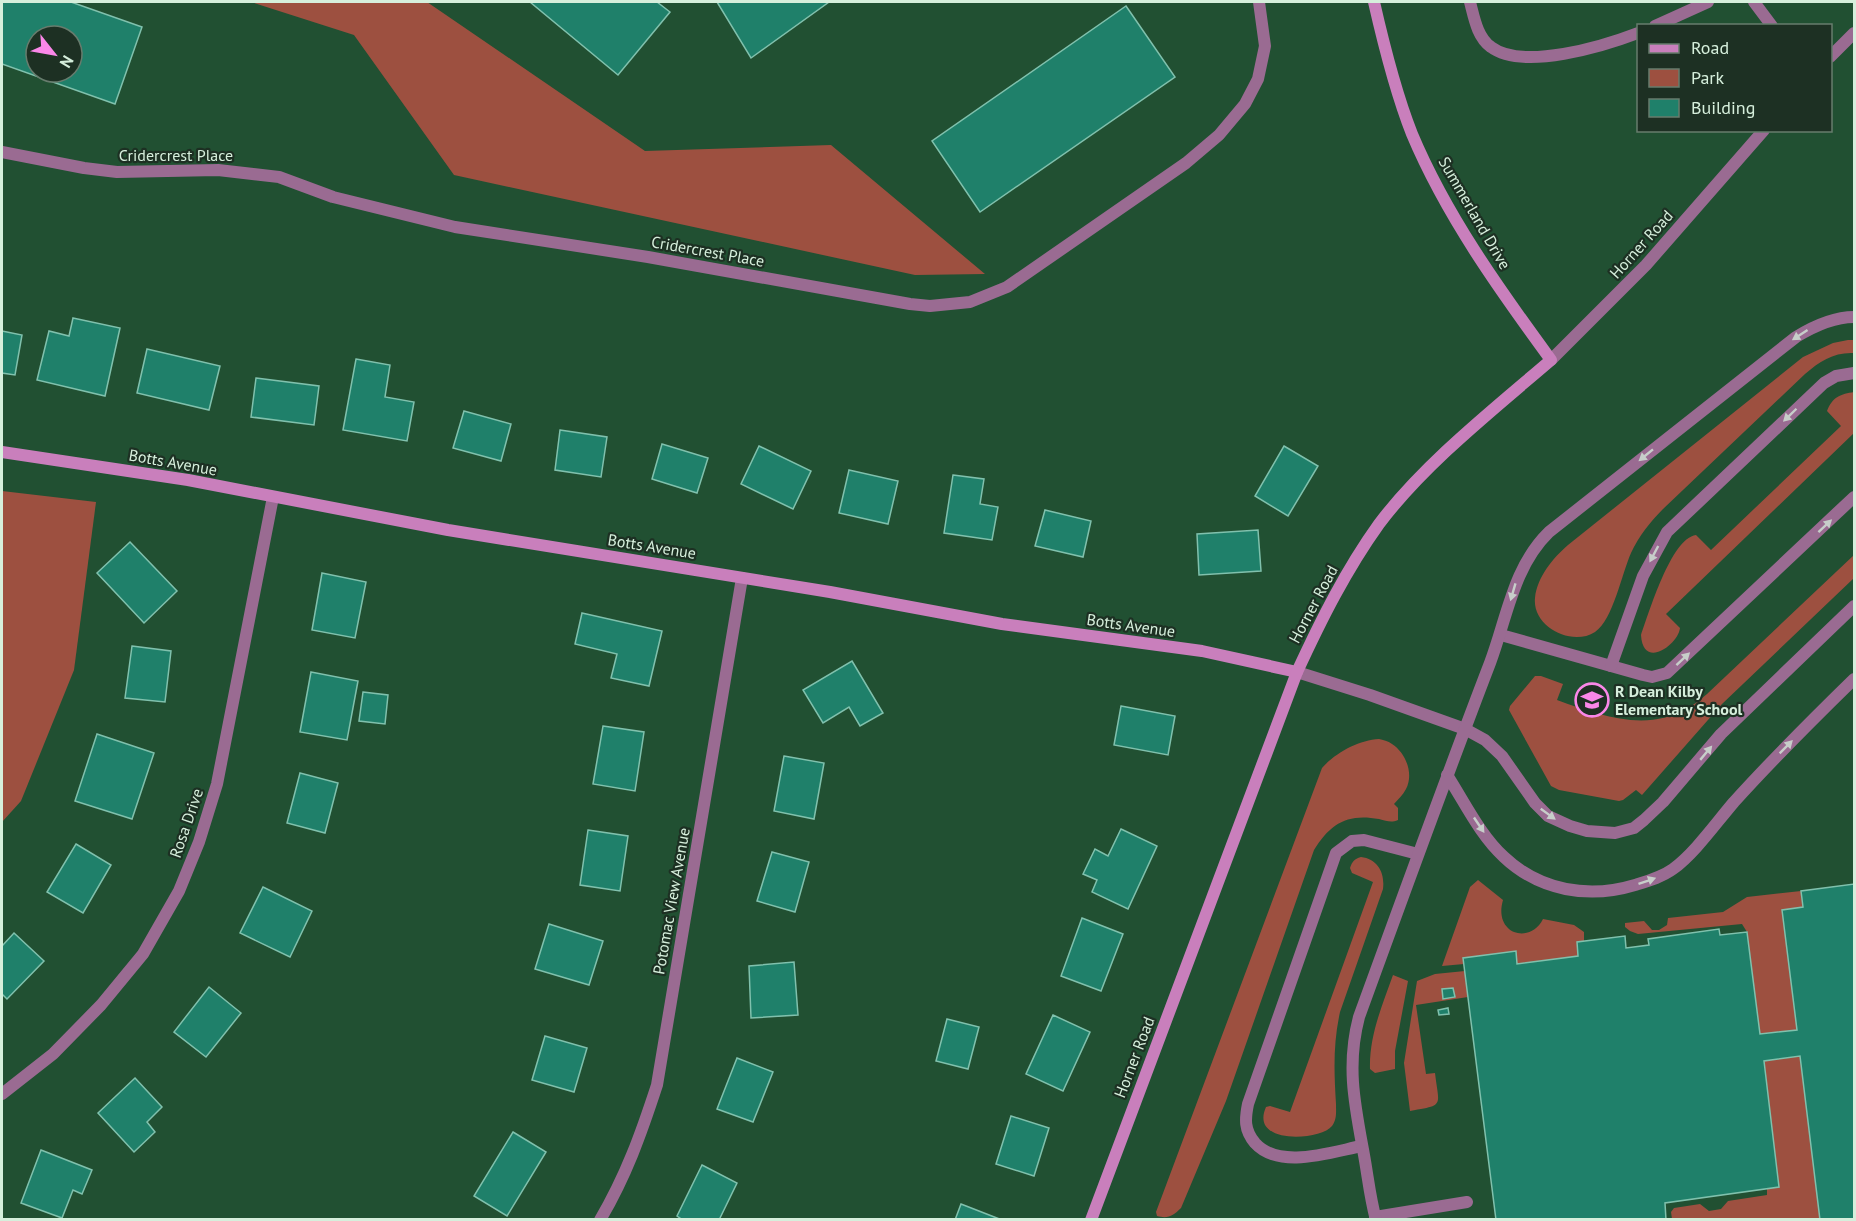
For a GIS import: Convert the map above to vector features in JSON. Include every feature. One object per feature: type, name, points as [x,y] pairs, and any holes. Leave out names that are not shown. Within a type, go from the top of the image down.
[{"type":"main road","name":"Summerland Drive","points":[[1374,2],[1389,67],[1412,134],[1443,197],[1508,302],[1551,360]]},
{"type":"main road","name":"Horner Road","points":[[1091,1220],[1297,672],[1335,594],[1361,551],[1394,506],[1454,445],[1551,360]]},
{"type":"main road","name":"Botts Avenue","points":[[2,452],[188,480],[448,530],[742,578],[1002,624],[1202,651],[1297,672]]},
{"type":"street","name":"Cridercrest Place","points":[[2,152],[117,172],[218,170],[279,177],[333,197],[454,227],[648,257],[910,304],[930,306],[970,302],[1007,287],[1186,163],[1219,135],[1245,104],[1258,79],[1265,46],[1259,2]]},
{"type":"street","points":[[1470,2],[1478,32],[1490,46],[1506,55],[1528,57],[1568,54],[1637,33]]},
{"type":"street","points":[[1659,24],[1708,2]]},
{"type":"street","points":[[1754,2],[1770,24]]},
{"type":"street","points":[[1832,55],[1854,33]]},
{"type":"street","name":"Horner Road","points":[[1551,360],[1646,265],[1762,132]]},
{"type":"street","points":[[1467,1202],[1376,1218],[1352,1084],[1352,1051],[1355,1031],[1418,854],[1501,635],[1522,568],[1535,546],[1549,532],[1796,337],[1830,320],[1854,317]]},
{"type":"street","points":[[1611,666],[1643,576],[1667,532],[1824,383],[1836,376],[1854,373]]},
{"type":"street","name":"Rosa Drive","points":[[2,1094],[53,1054],[102,1005],[143,954],[179,891],[199,842],[217,784],[273,497]]},
{"type":"street","points":[[1501,635],[1652,677],[1666,673],[1673,669],[1854,497]]},
{"type":"street","name":"Potomac View Avenue","points":[[600,1220],[639,1142],[657,1085],[742,578]]},
{"type":"street","points":[[1297,672],[1465,729],[1491,744],[1535,803],[1548,816],[1570,826],[1595,833],[1625,831],[1634,828],[1663,802],[1721,734],[1854,606]]},
{"type":"street","points":[[1447,776],[1492,844],[1504,857],[1532,878],[1565,890],[1607,891],[1628,887],[1659,877],[1673,869],[1768,765],[1854,679]]},
{"type":"street","points":[[1845,689],[1854,698]]},
{"type":"street","points":[[1362,1146],[1292,1158],[1274,1155],[1258,1146],[1248,1134],[1245,1125],[1248,1104],[1336,853],[1352,841],[1364,840],[1418,854]]},
{"type":"green space","points":[[251,2],[427,2],[645,151],[831,145],[985,274],[915,275],[454,175],[354,35]]},
{"type":"green space","points":[[1854,340],[1854,353],[1834,356],[1811,369],[1654,519],[1634,547],[1612,607],[1595,632],[1576,637],[1565,635],[1555,631],[1540,618],[1536,608],[1536,590],[1551,562],[1562,550],[1803,357],[1833,343]]},
{"type":"green space","points":[[1854,392],[1854,433],[1666,614],[1680,628],[1678,635],[1660,651],[1654,653],[1648,651],[1643,645],[1641,635],[1655,594],[1678,549],[1687,539],[1696,535],[1711,550],[1841,426],[1827,411],[1838,397]]},
{"type":"green space","points":[[2,491],[96,502],[74,670],[21,801],[2,822]]},
{"type":"green space","points":[[1854,555],[1854,578],[1722,704],[1642,795],[1636,790],[1619,801],[1559,790],[1551,786],[1509,710],[1535,676],[1563,684],[1557,700],[1606,716],[1639,720],[1672,715],[1691,706],[1707,694]]},
{"type":"green space","points":[[1379,739],[1397,748],[1405,758],[1409,771],[1406,789],[1394,804],[1398,808],[1398,820],[1358,818],[1340,822],[1326,833],[1314,850],[1226,1101],[1181,1208],[1170,1216],[1157,1216],[1156,1212],[1322,768],[1348,748]]},
{"type":"green space","points":[[1361,857],[1372,861],[1379,868],[1383,878],[1383,889],[1340,1012],[1335,1046],[1335,1121],[1325,1131],[1314,1135],[1301,1137],[1276,1134],[1267,1128],[1263,1119],[1266,1107],[1290,1112],[1373,882],[1352,873],[1350,868],[1352,864]]},
{"type":"green space","points":[[1478,880],[1503,900],[1501,912],[1503,921],[1514,932],[1530,932],[1543,919],[1574,925],[1584,932],[1584,941],[1577,942],[1578,956],[1517,964],[1515,952],[1463,958],[1464,964],[1442,966],[1470,887]]},
{"type":"green space","points":[[1801,891],[1803,907],[1782,910],[1797,1030],[1760,1034],[1747,932],[1742,924],[1638,934],[1625,927],[1625,923],[1644,921],[1652,930],[1659,930],[1667,925],[1668,918],[1723,912],[1747,897]]},
{"type":"green space","points":[[1465,971],[1468,997],[1416,1005],[1426,1074],[1435,1073],[1438,1098],[1434,1105],[1410,1111],[1404,1063],[1417,981],[1435,974]]},
{"type":"green space","points":[[1393,975],[1408,981],[1395,1051],[1395,1069],[1375,1073],[1370,1069],[1372,1045],[1377,1021]]},
{"type":"green space","points":[[1800,1056],[1820,1219],[1672,1219],[1671,1212],[1674,1208],[1700,1204],[1709,1211],[1721,1209],[1728,1201],[1767,1195],[1767,1189],[1779,1187],[1764,1061]]},
{"type":"building","points":[[2,2],[71,2],[142,27],[115,104],[58,84],[84,84],[84,24],[24,24],[24,72],[2,64]]},
{"type":"building","points":[[530,2],[657,2],[670,12],[618,75]]},
{"type":"building","points":[[717,2],[829,2],[751,58]]},
{"type":"building","points":[[1126,6],[1175,77],[980,212],[932,141]]},
{"type":"building","points":[[73,318],[120,328],[105,396],[37,380],[49,331],[69,336]]},
{"type":"building","points":[[2,331],[22,335],[15,375],[2,373]]},
{"type":"building","points":[[147,349],[220,366],[209,410],[137,393]]},
{"type":"building","points":[[356,359],[390,365],[385,397],[414,402],[407,441],[343,430]]},
{"type":"building","points":[[256,378],[319,386],[314,425],[251,417]]},
{"type":"building","points":[[464,411],[511,424],[501,461],[453,448]]},
{"type":"building","points":[[560,430],[607,437],[601,477],[555,470]]},
{"type":"building","points":[[662,444],[708,458],[697,493],[652,479]]},
{"type":"building","points":[[759,446],[811,471],[793,509],[741,484]]},
{"type":"building","points":[[1284,446],[1318,466],[1288,516],[1255,496]]},
{"type":"building","points":[[849,470],[898,481],[888,524],[839,513]]},
{"type":"building","points":[[953,475],[984,479],[980,504],[998,507],[992,540],[944,533]]},
{"type":"building","points":[[1045,510],[1091,521],[1083,557],[1035,546]]},
{"type":"building","points":[[1258,530],[1261,571],[1199,575],[1197,534]]},
{"type":"building","points":[[130,542],[177,591],[144,623],[97,573]]},
{"type":"building","points":[[322,573],[366,582],[355,638],[312,630]]},
{"type":"building","points":[[582,613],[662,631],[649,686],[611,678],[617,654],[575,644]]},
{"type":"building","points":[[132,646],[171,651],[165,702],[125,698]]},
{"type":"building","points":[[852,661],[883,713],[860,726],[849,707],[823,723],[803,690]]},
{"type":"building","points":[[311,672],[358,681],[347,740],[300,732]]},
{"type":"building","points":[[363,692],[388,695],[385,724],[359,721]]},
{"type":"building","points":[[1121,706],[1175,716],[1168,755],[1114,745]]},
{"type":"building","points":[[603,726],[644,732],[635,791],[593,784]]},
{"type":"building","points":[[97,734],[154,753],[132,819],[75,801]]},
{"type":"building","points":[[784,756],[824,763],[814,819],[774,811]]},
{"type":"building","points":[[300,773],[338,783],[325,833],[287,823]]},
{"type":"building","points":[[1121,829],[1157,846],[1128,909],[1092,892],[1097,880],[1083,874],[1095,849],[1108,856]]},
{"type":"building","points":[[588,830],[628,836],[620,891],[580,885]]},
{"type":"building","points":[[76,844],[111,865],[83,913],[47,892]]},
{"type":"building","points":[[772,852],[809,862],[795,912],[757,901]]},
{"type":"building","points":[[1854,884],[1854,1220],[1820,1220],[1800,1056],[1764,1061],[1779,1187],[1665,1203],[1666,1220],[1496,1220],[1463,958],[1516,951],[1517,964],[1578,956],[1577,942],[1625,936],[1626,948],[1649,945],[1648,939],[1719,929],[1720,935],[1747,932],[1760,1034],[1797,1030],[1782,910],[1803,907],[1801,891]]},
{"type":"building","points":[[263,887],[312,911],[290,957],[240,933]]},
{"type":"building","points":[[1082,918],[1123,934],[1101,991],[1061,976]]},
{"type":"building","points":[[549,924],[603,941],[589,985],[535,969]]},
{"type":"building","points":[[14,933],[44,961],[7,999],[2,994],[2,946]]},
{"type":"building","points":[[794,962],[798,1015],[751,1018],[749,966]]},
{"type":"building","points":[[209,987],[241,1013],[206,1057],[174,1032]]},
{"type":"building","points":[[1453,988],[1455,997],[1443,999],[1442,989]]},
{"type":"building","points":[[1448,1008],[1449,1014],[1439,1015],[1438,1010]]},
{"type":"building","points":[[1053,1015],[1090,1032],[1063,1091],[1026,1074]]},
{"type":"building","points":[[947,1019],[979,1027],[968,1069],[936,1061]]},
{"type":"building","points":[[545,1036],[587,1048],[574,1092],[532,1080]]},
{"type":"building","points":[[737,1058],[773,1072],[753,1122],[717,1109]]},
{"type":"building","points":[[135,1078],[162,1107],[147,1122],[155,1132],[134,1152],[98,1113]]},
{"type":"building","points":[[1011,1116],[1049,1128],[1034,1176],[996,1164]]},
{"type":"building","points":[[513,1132],[546,1152],[507,1216],[474,1196]]},
{"type":"building","points":[[41,1150],[92,1170],[82,1194],[73,1190],[62,1218],[21,1203]]},
{"type":"building","points":[[702,1165],[737,1183],[719,1220],[683,1220],[677,1216]]},
{"type":"building","points":[[961,1204],[1002,1220],[955,1220]]},
{"type":"place","name":"R Dean Kilby Elementary School","points":[[1592,700]]}]
